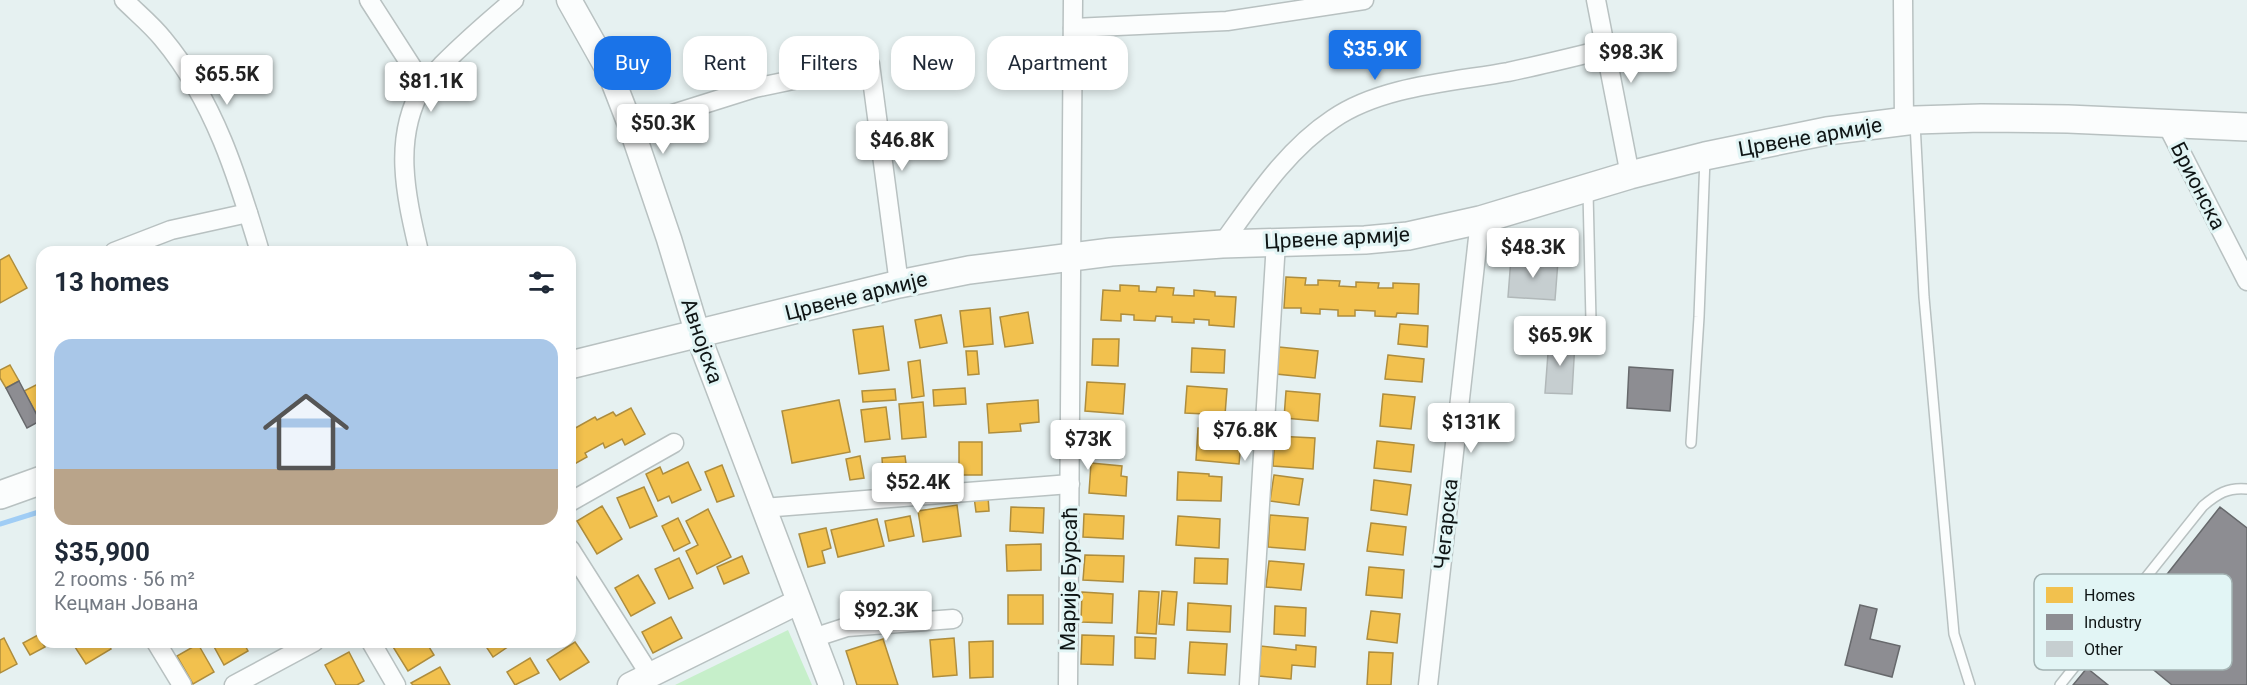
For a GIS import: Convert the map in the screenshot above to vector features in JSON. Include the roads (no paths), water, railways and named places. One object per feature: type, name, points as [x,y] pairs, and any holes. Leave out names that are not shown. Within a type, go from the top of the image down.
[{"type":"main road","name":"Црвене армије","points":[[576,364],[899,284],[969,270],[1071,257],[1221,244],[1391,238],[1480,220],[1630,175],[1797,135],[1910,121],[2002,118],[2247,127]]},
{"type":"main road","points":[[0,495],[36,482]]},
{"type":"street","points":[[124,0],[164,39],[200,91],[219,130],[258,246]]},
{"type":"street","points":[[369,0],[423,84]]},
{"type":"street","points":[[417,246],[405,192],[403,156],[408,122],[423,84],[457,50],[514,0]]},
{"type":"street","name":"Авнојска","points":[[569,0],[610,73],[631,127],[669,239],[698,335],[831,685]]},
{"type":"street","name":"Марије Бурсаћ","points":[[1068,685],[1073,0]]},
{"type":"street","points":[[1073,28],[1227,21],[1364,0]]},
{"type":"street","points":[[1596,0],[1630,175]]},
{"type":"street","points":[[1903,0],[1910,121]]},
{"type":"street","points":[[1221,244],[1267,182],[1298,147],[1332,119],[1355,105],[1394,93],[1509,72],[1606,49]]},
{"type":"street","points":[[631,127],[755,88],[870,64],[899,284]]},
{"type":"street","name":"Брионска","points":[[2166,123],[2247,281]]},
{"type":"street","points":[[130,246],[171,230],[248,213]]},
{"type":"street","name":"Чегарска","points":[[1428,685],[1480,220]]},
{"type":"street","points":[[1249,685],[1276,242]]},
{"type":"street","points":[[576,499],[674,443]]},
{"type":"street","points":[[763,508],[1070,484]]},
{"type":"street","points":[[576,560],[640,680],[798,602]]},
{"type":"street","points":[[813,638],[847,627],[953,619]]},
{"type":"street","points":[[160,648],[182,685]]},
{"type":"street","points":[[234,685],[303,648]]},
{"type":"street","points":[[374,648],[396,685]]},
{"type":"lane","points":[[1910,121],[1954,634],[1970,685]]},
{"type":"lane","points":[[1691,443],[1699,317],[1705,156]]},
{"type":"lane","points":[[1588,187],[1591,321]]},
{"type":"lane","points":[[2149,574],[2203,506],[2222,492],[2237,488],[2247,489]]},
{"type":"lane","points":[[2060,685],[2072,670]]},
{"type":"waterway","points":[[0,524],[36,513]]}]
